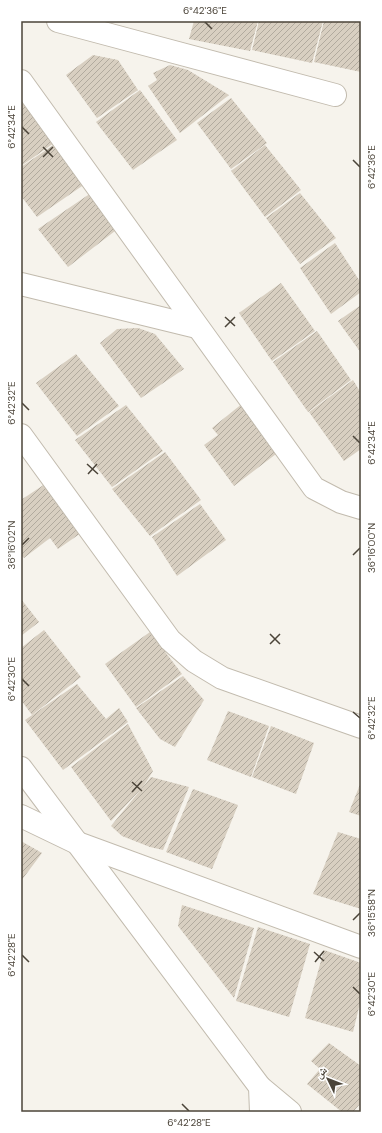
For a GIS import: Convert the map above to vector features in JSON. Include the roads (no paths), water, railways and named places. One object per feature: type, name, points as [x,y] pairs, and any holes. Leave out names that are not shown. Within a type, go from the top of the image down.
[{"type":"street","points":[[58,21],[335,95]]},
{"type":"street","points":[[21,81],[314,488],[342,502],[361,508]]},
{"type":"street","points":[[21,284],[197,327]]},
{"type":"street","points":[[21,435],[170,640],[194,661],[222,678],[361,727]]},
{"type":"street","points":[[21,768],[260,1087],[290,1112]]},
{"type":"street","points":[[21,816],[75,842],[361,947]]},
{"type":"street","points":[[260,1087],[261,1112]]}]
